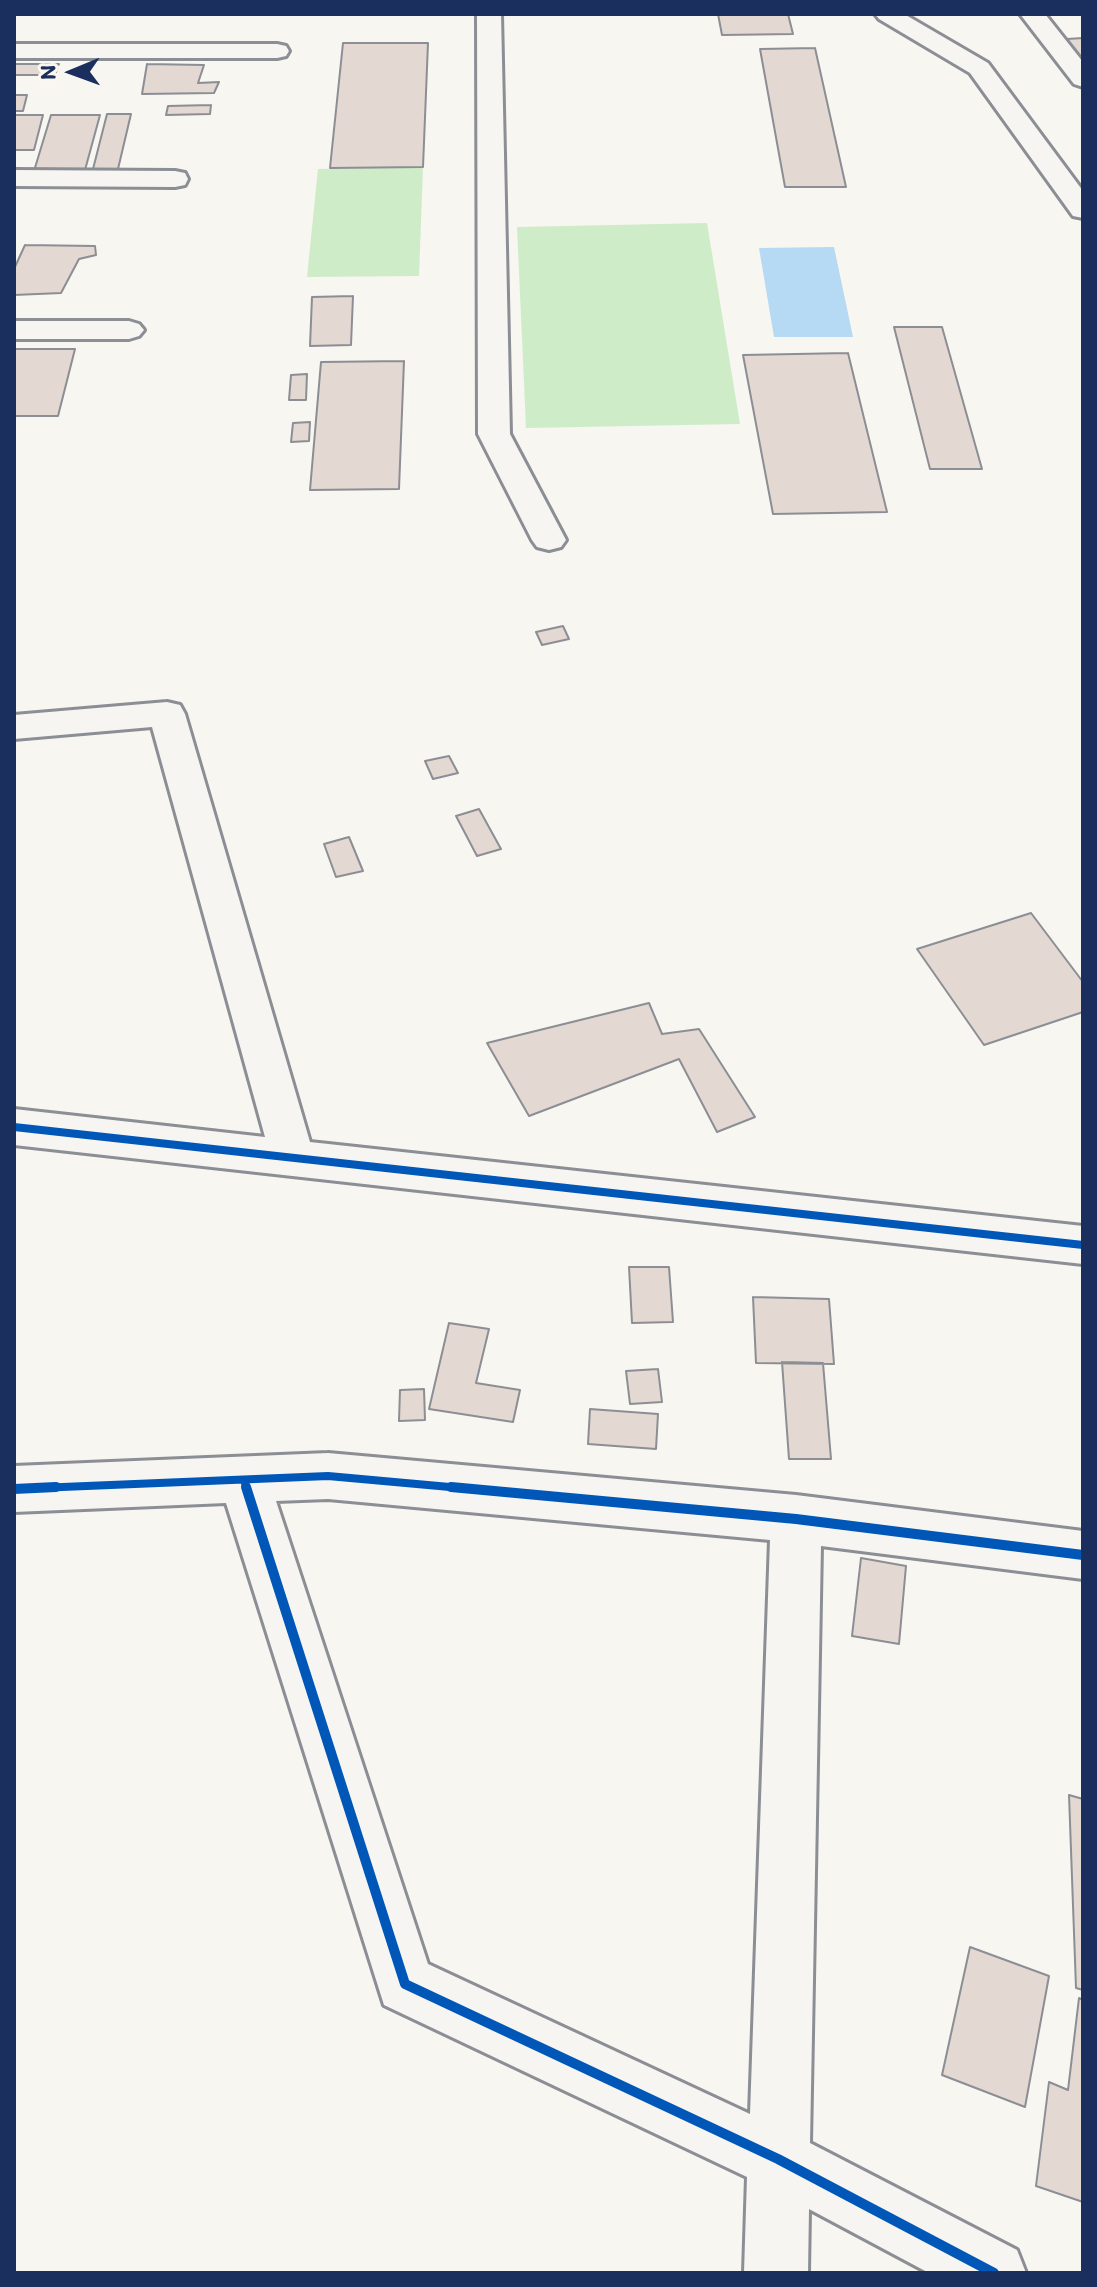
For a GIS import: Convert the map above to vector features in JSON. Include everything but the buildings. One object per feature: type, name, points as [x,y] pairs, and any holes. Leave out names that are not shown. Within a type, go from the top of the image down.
[{"type":"street","points":[[489,14],[494,434],[549,540]]},
{"type":"street","points":[[887,14],[979,68],[1083,210]]},
{"type":"street","points":[[1032,14],[1083,79]]},
{"type":"street","points":[[14,51],[277,51]]},
{"type":"street","points":[[14,178],[175,179]]},
{"type":"street","points":[[14,330],[129,330]]},
{"type":"street","points":[[14,727],[167,714],[293,1158]]},
{"type":"street","points":[[14,1127],[1083,1245]]},
{"type":"street","points":[[14,1489],[328,1476],[796,1519],[1083,1555]]},
{"type":"street","points":[[244,1480],[405,1984],[778,2159],[994,2273]]},
{"type":"street","points":[[776,2273],[796,1519]]},
{"type":"green space","points":[[423,167],[419,276],[307,277],[318,169]]},
{"type":"green space","points":[[707,223],[740,424],[526,428],[517,227]]},
{"type":"water","points":[[834,247],[853,337],[774,337],[759,248]]},
{"type":"cycle path","points":[[14,1127],[1083,1245]]},
{"type":"cycle path","points":[[14,1489],[328,1476],[796,1519],[1083,1555]]},
{"type":"cycle path","points":[[244,1480],[405,1984],[778,2159],[994,2273]]}]
